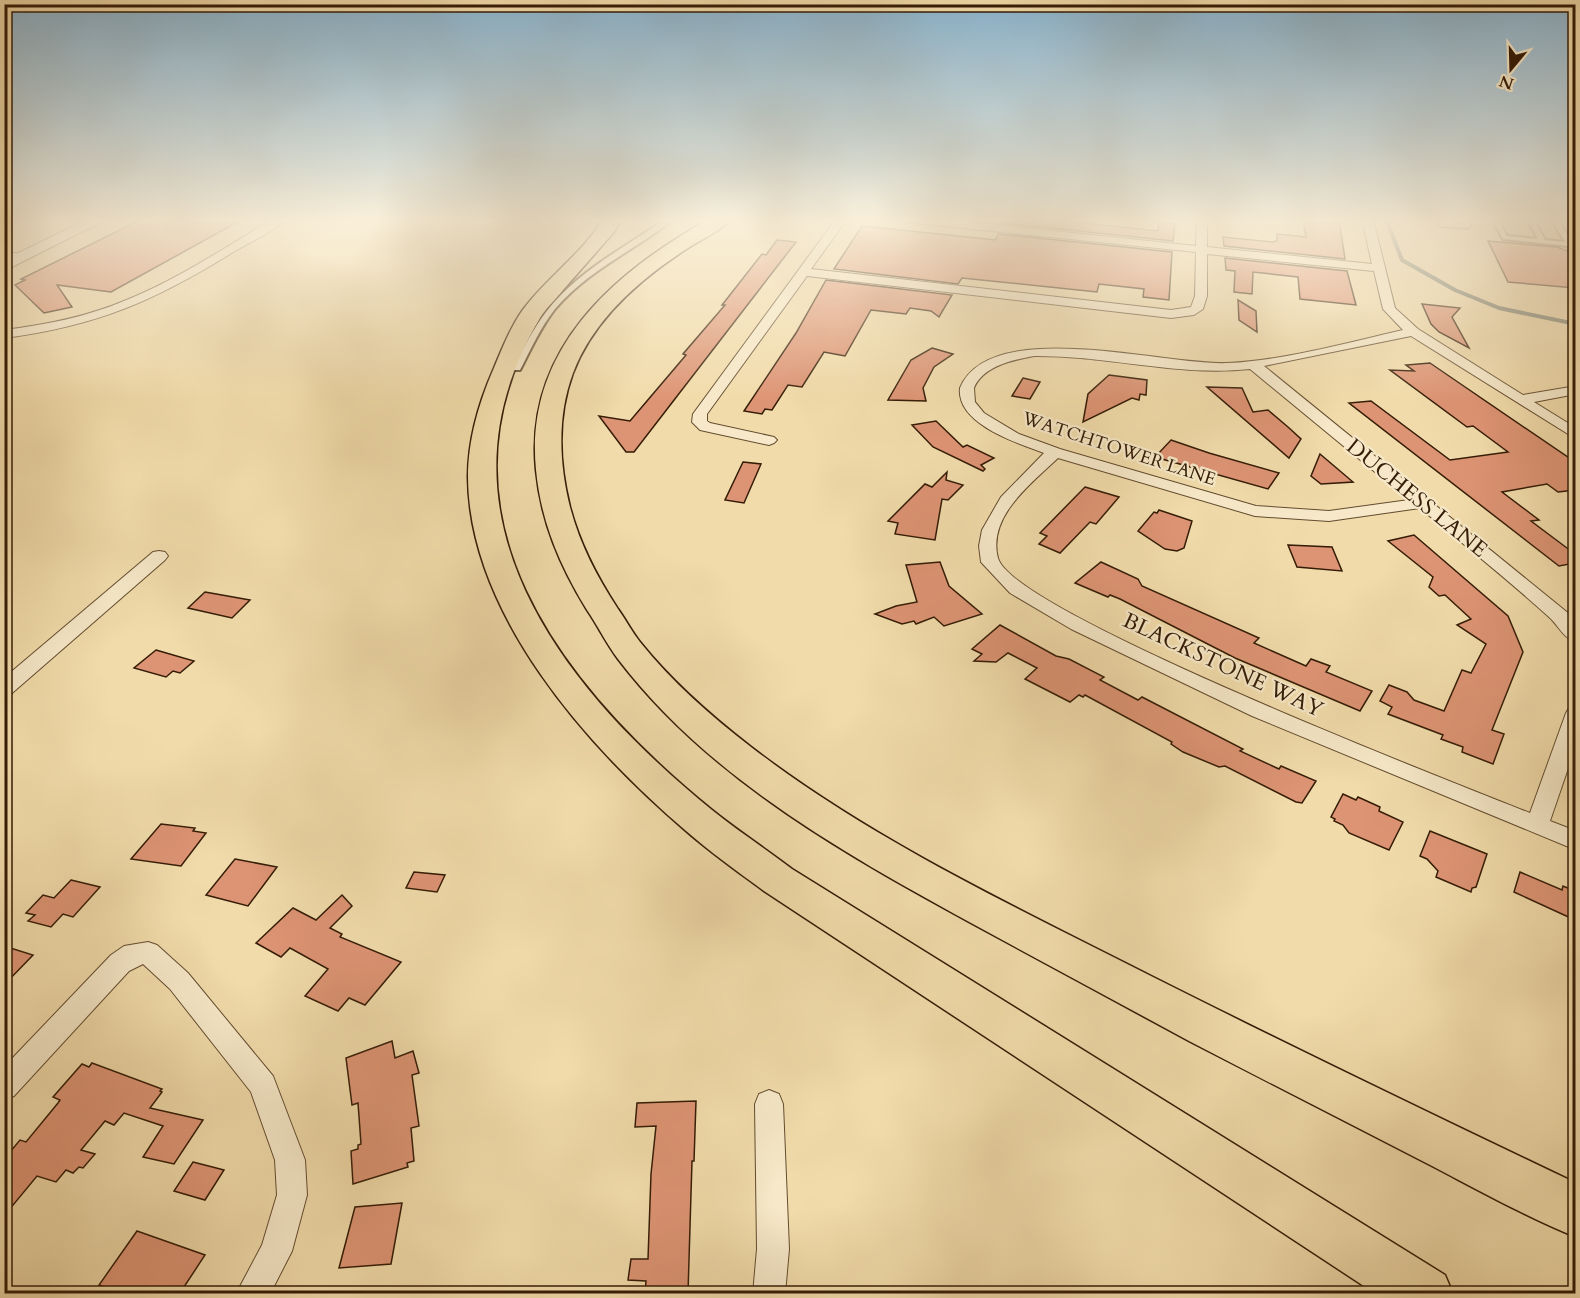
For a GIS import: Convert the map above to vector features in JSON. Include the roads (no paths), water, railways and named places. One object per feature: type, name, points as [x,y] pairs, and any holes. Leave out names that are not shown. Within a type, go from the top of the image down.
[{"type":"highway","points":[[561,280],[531,314],[503,369],[486,431],[482,470],[484,501],[493,549],[509,590],[535,639],[579,701],[622,749],[690,812],[778,880],[1426,1293]]},
{"type":"highway","points":[[629,280],[598,314],[574,346],[554,393],[547,439],[549,480],[560,523],[580,574],[627,647],[661,686],[733,752],[783,790],[878,852],[1145,995],[1575,1211]]},
{"type":"street","points":[[4,334],[67,323],[130,303],[175,280]]},
{"type":"street","points":[[769,440],[705,427],[699,422],[700,414],[798,280]]},
{"type":"street","points":[[872,280],[1174,313],[1197,309],[1201,296],[1201,280]]},
{"type":"street","points":[[1383,280],[1389,309],[1396,319],[1575,435]]},
{"type":"street","name":"WATCHTOWER LANE","points":[[1413,332],[1253,363],[1203,367],[1057,352],[1006,357],[991,363],[974,376],[966,391],[968,403],[979,416],[1006,434],[1055,452],[1255,511],[1329,516],[1422,502]]},
{"type":"street","name":"DUCHESS LANE","points":[[1253,363],[1530,590],[1560,617],[1575,636]]},
{"type":"street","points":[[1521,400],[1575,390]]},
{"type":"street","name":"BLACKSTONE WAY","points":[[1055,452],[1017,489],[989,527],[986,546],[990,565],[1005,581],[1040,605],[1150,661],[1272,717],[1575,842]]},
{"type":"street","points":[[4,689],[159,556]]},
{"type":"street","points":[[1537,825],[1575,713]]},
{"type":"street","points":[[4,1087],[120,963],[133,954],[148,953],[179,981],[263,1085],[290,1160],[292,1195],[276,1251],[252,1293]]},
{"type":"street","points":[[769,1104],[773,1249],[769,1293]]},
{"type":"lane","points":[[511,380],[531,340],[561,299],[583,280]]},
{"type":"lane","points":[[486,431],[506,390]]},
{"type":"waterway","points":[[1437,280],[1455,290],[1499,308],[1576,324]]}]
